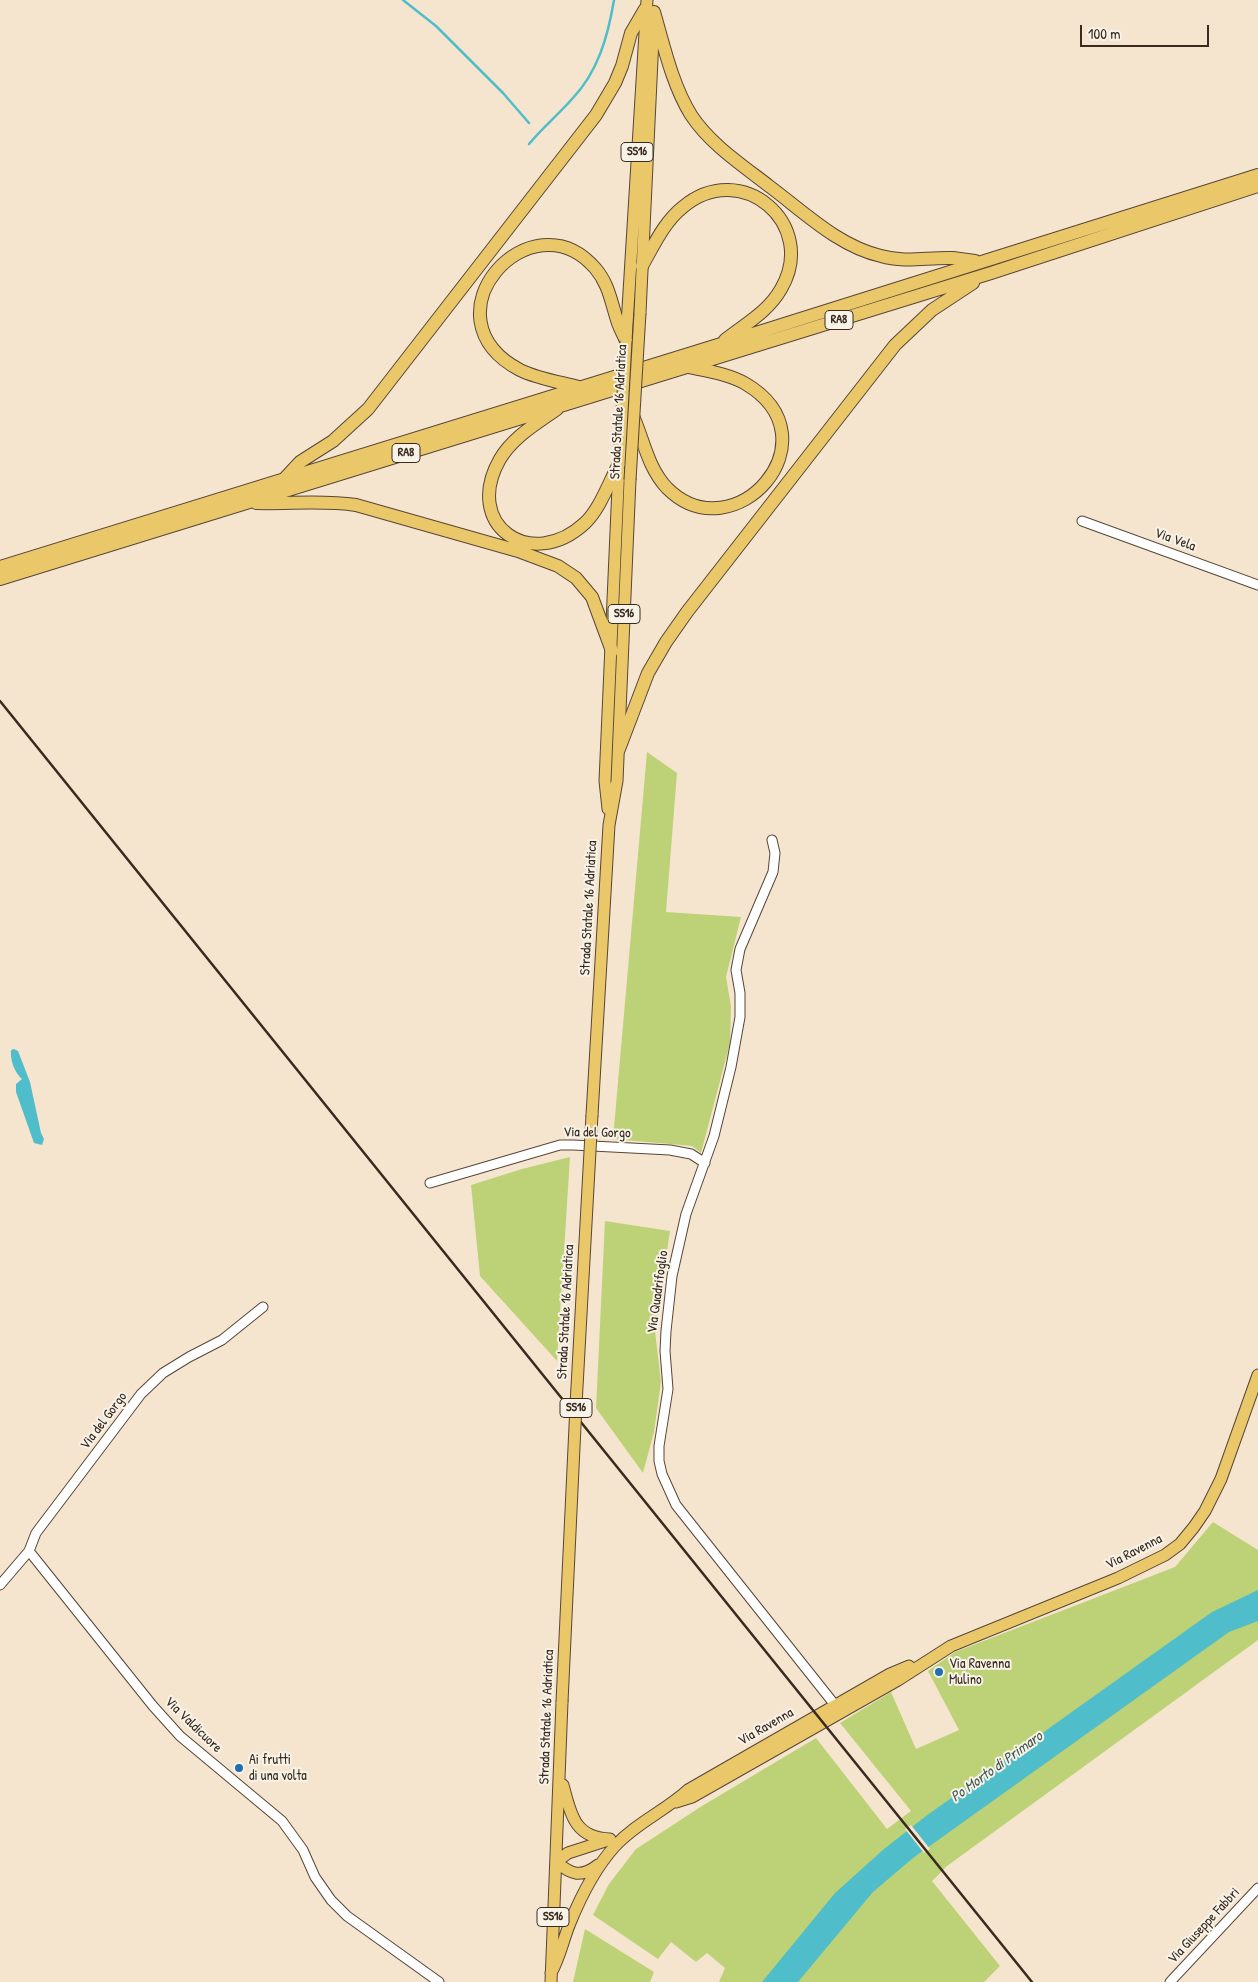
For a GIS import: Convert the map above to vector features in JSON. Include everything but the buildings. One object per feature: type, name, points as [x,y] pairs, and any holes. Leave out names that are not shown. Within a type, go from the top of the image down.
[{"type":"highway","points":[[650,5],[678,89],[701,129],[734,158],[822,227],[841,240],[880,256],[911,260],[952,258],[980,261]]},
{"type":"highway","points":[[284,480],[300,462],[333,441],[368,409],[548,178],[608,95],[622,66],[631,33],[650,5]]},
{"type":"highway","name":"RA8","points":[[0,579],[105,540],[284,480],[1258,175]]},
{"type":"highway","name":"RA8","points":[[0,567],[246,502],[991,273],[1258,186]]},
{"type":"highway","points":[[642,266],[666,223],[694,199],[715,191],[734,190],[752,194],[770,207],[782,221],[790,240],[792,259],[788,274],[776,298],[762,312],[721,344]]},
{"type":"highway","points":[[579,387],[520,370],[502,356],[488,339],[481,321],[480,311],[484,290],[493,272],[509,258],[529,249],[550,246],[571,250],[589,262],[602,278],[612,299],[617,320],[626,341]]},
{"type":"highway","points":[[619,749],[648,673],[671,635],[884,358],[895,344],[932,310],[991,273]]},
{"type":"highway","points":[[634,416],[642,435],[647,456],[657,474],[668,488],[683,500],[704,507],[718,508],[736,504],[752,494],[772,475],[780,460],[783,444],[781,429],[770,407],[760,394],[736,379],[688,367]]},
{"type":"highway","points":[[565,404],[527,430],[512,443],[501,458],[490,487],[490,507],[493,516],[503,531],[517,540],[534,544],[551,543],[570,535],[586,522],[598,506],[619,464]]},
{"type":"highway","points":[[246,502],[286,504],[324,502],[356,505],[546,560],[576,578],[592,596],[612,651]]},
{"type":"main road","name":"Strada Statale 16 Adriatica","points":[[609,825],[605,781],[624,482],[634,416],[641,292],[650,5]]},
{"type":"main road","name":"Strada Statale 16 Adriatica","points":[[556,1862],[576,1405],[592,1115],[609,825],[617,781],[619,749],[624,482],[619,464],[650,5]]},
{"type":"main road","name":"Via Ravenna","points":[[551,1978],[577,1907],[613,1848],[630,1832],[676,1802],[688,1790],[890,1674],[930,1658],[979,1634],[1125,1575],[1156,1560],[1180,1544],[1205,1511],[1222,1479],[1258,1375]]},
{"type":"main road","name":"Via Ravenna","points":[[676,1802],[692,1796],[898,1680],[930,1658]]},
{"type":"main road","points":[[560,1775],[568,1808],[577,1825],[584,1832],[592,1836],[610,1839]]},
{"type":"main road","name":"Via Ravenna","points":[[556,1862],[568,1853],[630,1832]]},
{"type":"main road","name":"Via Ravenna","points":[[556,1862],[572,1873],[582,1874],[603,1862]]},
{"type":"main road","name":"Via Ravenna","points":[[551,1978],[556,1862]]},
{"type":"street","name":"Via Vela","points":[[1082,521],[1258,585]]},
{"type":"street","name":"Via Quadrifoglio","points":[[772,840],[775,853],[773,872],[740,949],[736,970],[740,993],[737,1039],[714,1136],[686,1214],[672,1276],[665,1351],[668,1389],[659,1446],[659,1461],[662,1474],[676,1505],[835,1705]]},
{"type":"street","name":"Via del Gorgo","points":[[430,1183],[560,1145],[670,1150],[691,1154],[705,1163]]},
{"type":"street","name":"Via del Gorgo","points":[[0,1585],[29,1551],[36,1533],[142,1394],[163,1373],[222,1340],[263,1307]]},
{"type":"street","name":"Via Valdicuore","points":[[29,1551],[152,1706],[180,1736],[282,1821],[303,1850],[315,1877],[331,1900],[346,1916],[440,1982]]},
{"type":"street","name":"Via Giuseppe Fabbri","points":[[1170,1982],[1258,1888]]},
{"type":"green space","points":[[647,752],[677,773],[666,912],[741,917],[726,977],[731,1006],[730,1043],[701,1153],[692,1146],[613,1139]]},
{"type":"green space","points":[[570,1157],[557,1361],[480,1276],[471,1185],[522,1169]]},
{"type":"green space","points":[[605,1221],[670,1231],[655,1331],[661,1382],[654,1432],[643,1473],[596,1408]]},
{"type":"green space","points":[[1213,1522],[1258,1550],[1258,1640],[947,1866],[932,1881],[1000,1966],[984,1982],[719,1982],[725,1968],[707,1953],[696,1962],[671,1942],[658,1959],[593,1915],[609,1884],[636,1849],[702,1806],[816,1738],[887,1829],[911,1811],[840,1723],[891,1692],[916,1749],[959,1730],[928,1671],[955,1652],[1175,1567]]},
{"type":"green space","points":[[585,1929],[654,1972],[650,1982],[573,1982]]},
{"type":"water","points":[[11,1050],[18,1051],[30,1082],[44,1139],[42,1145],[34,1143],[16,1092],[16,1084],[22,1079],[13,1066]]},
{"type":"water","name":"Po Morto di Primaro","points":[[1258,1590],[1258,1621],[1229,1632],[913,1858],[873,1892],[798,1982],[762,1982],[835,1893],[884,1849],[926,1816],[1212,1612]]},
{"type":"pier","points":[[911,1825],[930,1849],[924,1853],[905,1829]]},
{"type":"waterway","points":[[403,0],[436,26],[503,93],[529,123]]},
{"type":"waterway","points":[[529,144],[572,99],[589,77],[605,40],[614,0]]},
{"type":"railway","points":[[0,701],[1032,1982]]},
{"type":"place","name":"Via Ravenna Mulino","points":[[939,1672]]},
{"type":"place","name":"Ai frutti di una volta","points":[[239,1768]]}]
